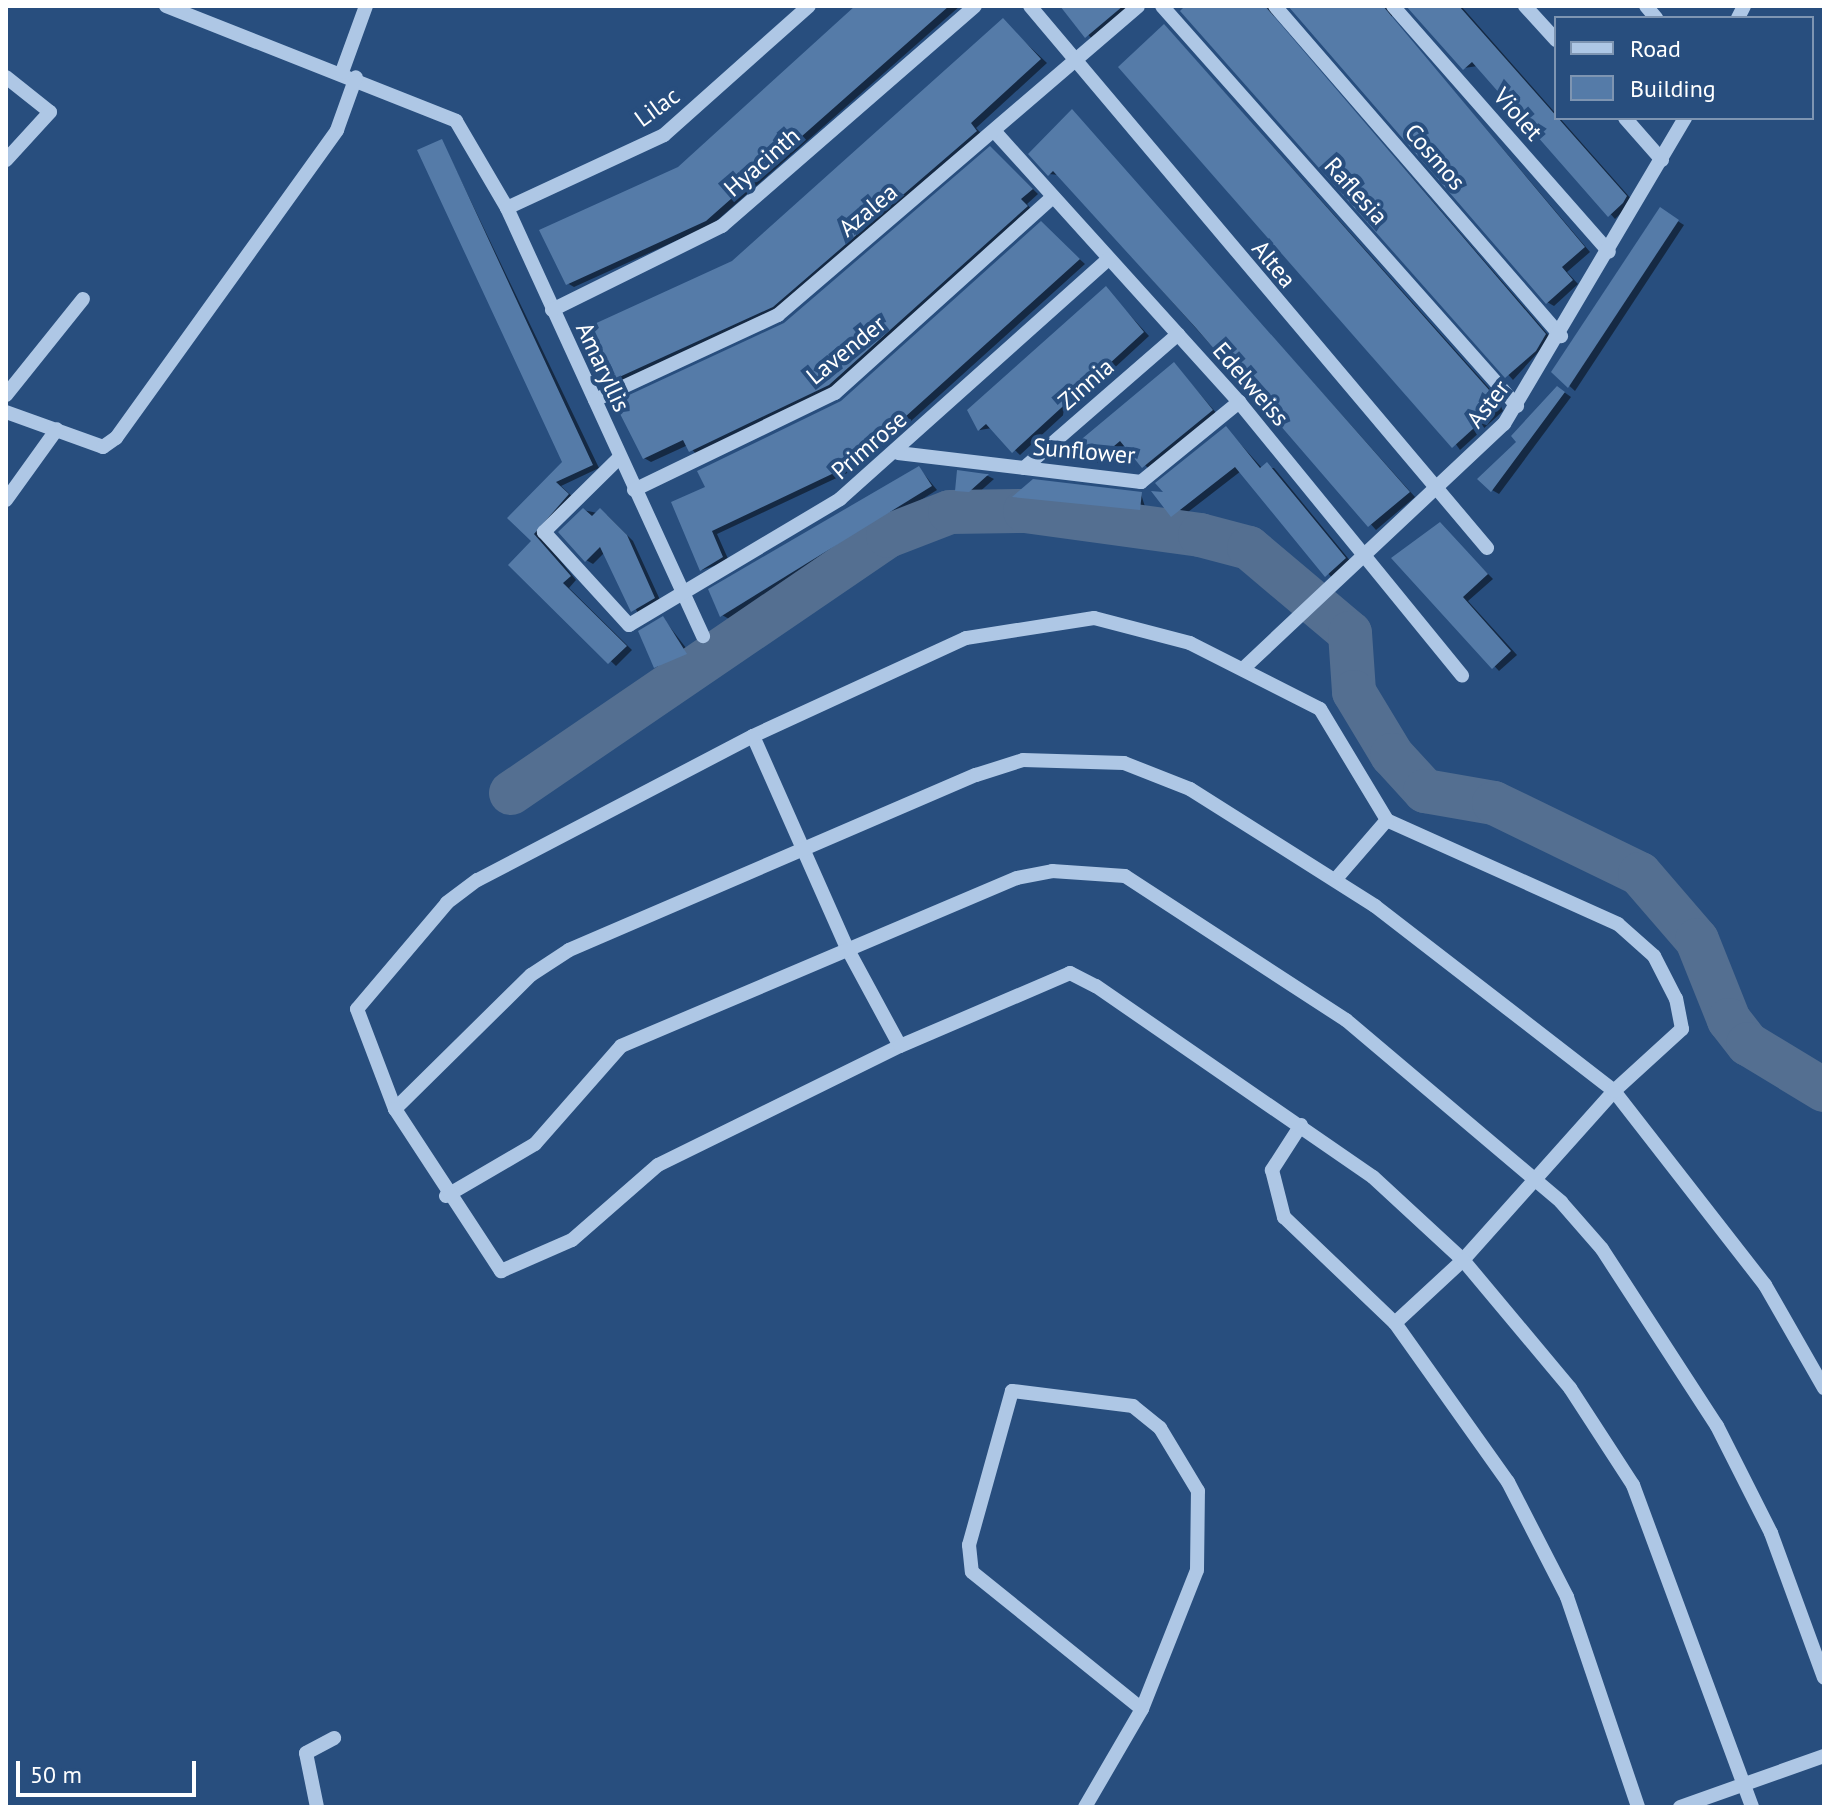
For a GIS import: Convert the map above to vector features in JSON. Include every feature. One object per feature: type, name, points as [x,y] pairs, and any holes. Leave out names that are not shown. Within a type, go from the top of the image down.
[{"type":"street","points":[[166,6],[349,74]]},
{"type":"street","points":[[6,412],[103,447],[116,438],[337,130],[366,6]]},
{"type":"street","name":"Lilac","points":[[507,208],[664,135],[809,6]]},
{"type":"street","name":"Hyacinth","points":[[552,310],[722,226],[975,6]]},
{"type":"street","name":"Altea","points":[[1030,6],[1073,62],[1487,548]]},
{"type":"street","name":"Azalea","points":[[595,400],[778,315],[996,133],[1138,6]]},
{"type":"street","name":"Raflesia","points":[[1162,6],[1517,406]]},
{"type":"street","name":"Cosmos","points":[[1275,6],[1561,336]]},
{"type":"street","name":"Violet","points":[[1393,6],[1609,252]]},
{"type":"street","points":[[1525,6],[1554,38]]},
{"type":"street","name":"Amaryllis","points":[[349,74],[456,121],[507,208],[703,636]]},
{"type":"street","points":[[6,77],[50,112],[6,160]]},
{"type":"street","points":[[1627,120],[1662,160]]},
{"type":"street","name":"Aster","points":[[1246,666],[1329,587],[1438,492],[1517,406],[1561,336],[1684,120]]},
{"type":"street","name":"Edelweiss","points":[[996,133],[1239,402],[1462,675]]},
{"type":"street","name":"Lavender","points":[[634,490],[835,393],[1053,197]]},
{"type":"street","name":"Primrose","points":[[620,457],[544,532],[629,625],[840,499],[898,453],[1108,259]]},
{"type":"street","points":[[6,395],[83,299]]},
{"type":"street","name":"Zinnia","points":[[1024,468],[1178,334]]},
{"type":"street","name":"Sunflower","points":[[898,453],[1141,482],[1239,402]]},
{"type":"street","points":[[6,500],[57,429]]},
{"type":"street","points":[[1395,1323],[1463,1260],[1614,1091],[1682,1029],[1654,956],[1618,924],[1387,820],[1320,709],[1246,666],[1094,618],[966,638],[753,736],[447,903],[357,1009],[395,1109],[446,1196],[501,1271],[540,1259],[658,1165],[900,1046],[1070,973],[1301,1125],[1373,1177],[1463,1260],[1570,1388],[1633,1485],[1752,1807]]},
{"type":"street","points":[[753,736],[809,849],[847,948],[900,1046]]},
{"type":"street","points":[[395,1109],[508,996],[569,950],[976,775],[1023,760],[1073,757],[1124,763],[1190,789],[1335,880],[1499,997],[1614,1091],[1765,1285],[1824,1388]]},
{"type":"street","points":[[1335,880],[1387,820]]},
{"type":"street","points":[[446,1196],[535,1144],[621,1046],[1017,878],[1052,871],[1125,876],[1346,1020],[1538,1179],[1602,1249],[1717,1426],[1771,1533],[1824,1678]]},
{"type":"street","points":[[1301,1125],[1272,1170],[1284,1217],[1395,1323],[1530,1524],[1567,1597],[1638,1807]]},
{"type":"street","points":[[1085,1807],[1142,1709],[1197,1570],[1198,1491],[1160,1428],[1133,1406],[1012,1391],[969,1545],[972,1572],[1142,1709]]},
{"type":"street","points":[[317,1807],[306,1753],[334,1738]]},
{"type":"street","points":[[1680,1807],[1824,1756]]},
{"type":"building","points":[[855,6],[949,6],[706,221],[566,285],[539,230],[678,167]]},
{"type":"building","points":[[1060,6],[1123,6],[1085,38]]},
{"type":"building","points":[[1185,6],[1265,6],[1546,334],[1536,351],[1505,378],[1180,11]]},
{"type":"building","points":[[1288,6],[1383,6],[1585,247],[1562,267],[1573,280],[1546,304]]},
{"type":"building","points":[[1406,6],[1459,6],[1554,113],[1554,120],[1560,120],[1627,196],[1623,203],[1608,217],[1472,62],[1463,70]]},
{"type":"building","points":[[1003,18],[1041,59],[971,123],[977,131],[773,307],[604,384],[579,331],[732,261]]},
{"type":"building","points":[[1164,24],[1490,391],[1497,407],[1452,448],[1118,67]]},
{"type":"building","points":[[1072,109],[1410,492],[1368,527],[1196,328],[1053,171],[1048,176],[1028,154]]},
{"type":"building","points":[[442,139],[593,465],[556,482],[569,494],[534,534],[571,576],[563,583],[627,646],[608,664],[508,565],[531,541],[507,518],[562,462],[417,150]]},
{"type":"building","points":[[990,146],[1033,189],[1021,199],[1028,206],[829,385],[689,452],[683,440],[643,459],[614,402],[784,323]]},
{"type":"building","points":[[1660,207],[1679,220],[1568,388],[1551,372]]},
{"type":"building","points":[[1041,221],[1080,259],[853,464],[712,531],[723,557],[700,571],[671,502],[705,487],[697,471],[841,401]]},
{"type":"building","points":[[1106,286],[1144,332],[1012,453],[986,424],[978,431],[967,410]]},
{"type":"building","points":[[1174,362],[1213,410],[1142,468],[1120,441],[1094,463],[1077,443]]},
{"type":"building","points":[[1557,386],[1565,392],[1491,492],[1477,479],[1516,442],[1511,436]]},
{"type":"building","points":[[1226,426],[1260,468],[1267,462],[1346,558],[1325,577],[1235,467],[1171,517],[1151,491],[1163,492],[1155,483]]},
{"type":"building","points":[[919,466],[932,486],[720,617],[708,589]]},
{"type":"building","points":[[957,470],[989,474],[969,492],[955,491]]},
{"type":"building","points":[[1033,479],[1142,492],[1140,510],[1012,497]]},
{"type":"building","points":[[583,508],[592,516],[600,508],[627,535],[655,598],[631,612],[600,547],[585,562],[558,532]]},
{"type":"building","points":[[1440,522],[1488,574],[1463,597],[1511,651],[1492,669],[1391,558]]},
{"type":"building","points":[[663,616],[687,654],[654,668],[638,631]]},
{"type":"waterway","points":[[511,793],[888,536],[950,512],[1025,511],[1200,535],[1249,548],[1350,633],[1354,692],[1392,755],[1425,791],[1494,803],[1640,874],[1697,940],[1729,1020],[1748,1044],[1824,1090]]}]
